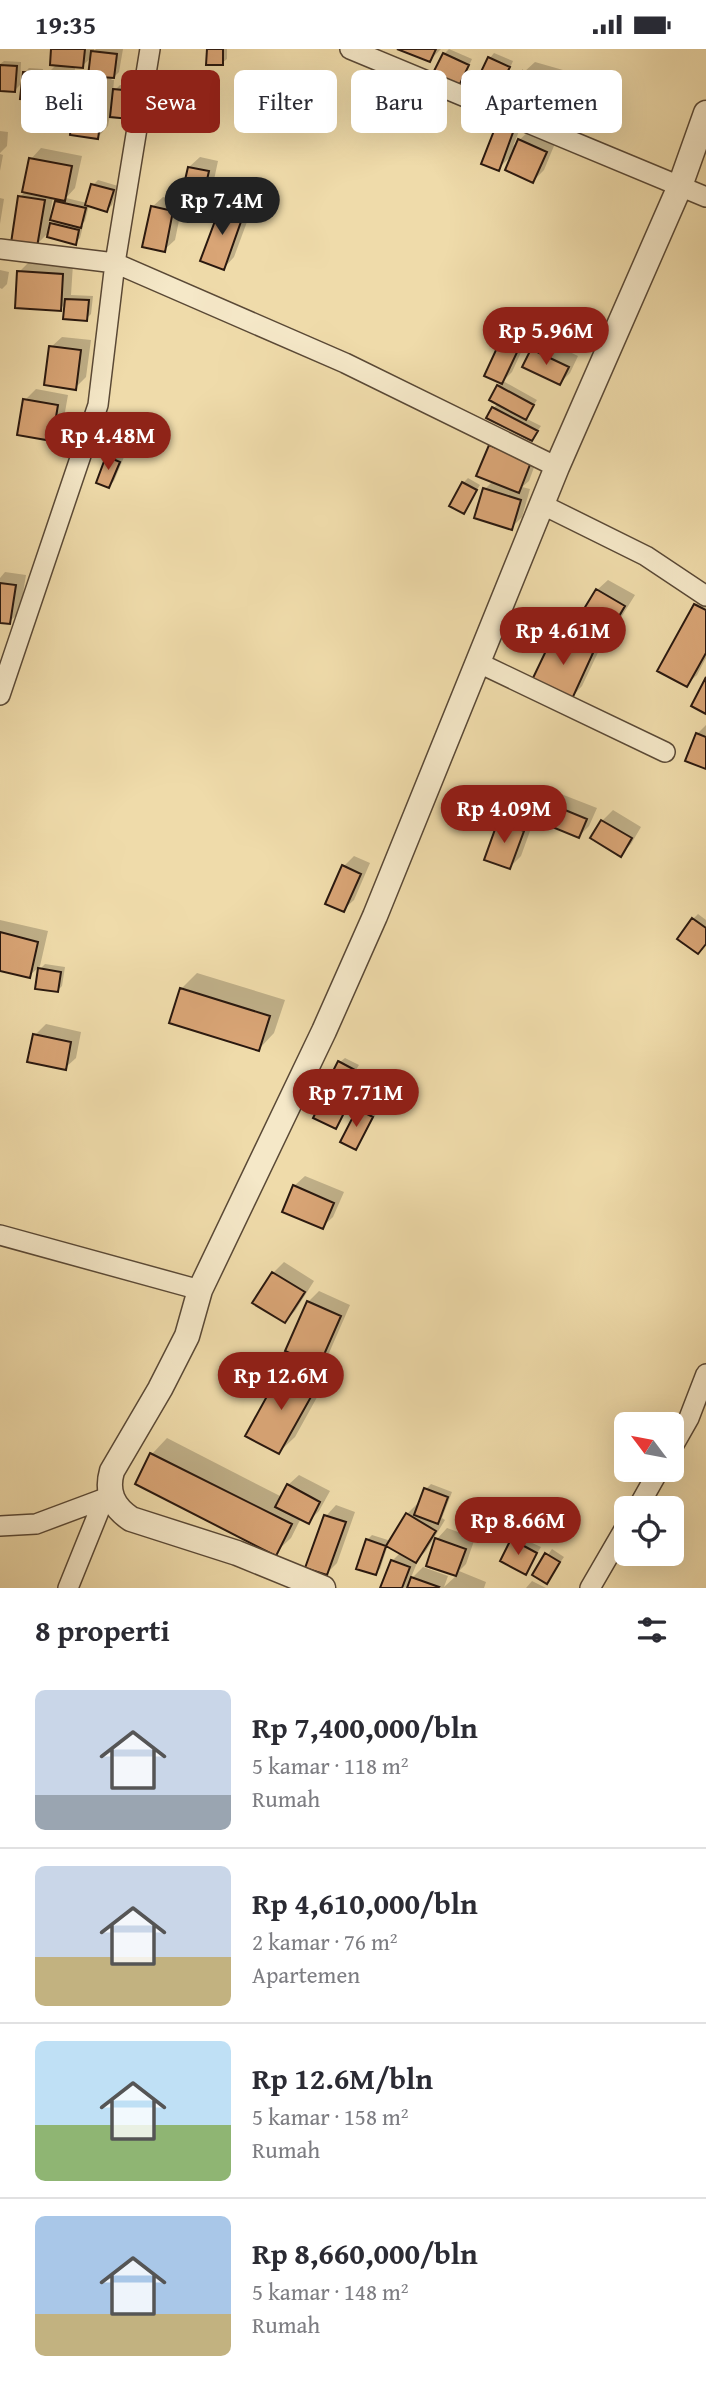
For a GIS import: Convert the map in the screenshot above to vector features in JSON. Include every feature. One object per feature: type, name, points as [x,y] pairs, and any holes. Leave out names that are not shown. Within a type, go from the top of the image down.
[{"type":"street","points":[[0,695],[98,405],[115,263],[150,49]]},
{"type":"street","points":[[350,49],[706,197]]},
{"type":"street","points":[[68,1588],[107,1497],[111,1471],[160,1389],[187,1336],[200,1290],[347,980],[479,663],[556,467],[680,186],[706,113]]},
{"type":"street","points":[[0,249],[115,263],[345,363],[556,467]]},
{"type":"street","points":[[543,505],[646,556],[706,596]]},
{"type":"street","points":[[479,663],[664,752]]},
{"type":"street","points":[[0,1235],[200,1290]]},
{"type":"street","points":[[684,1427],[706,1374]]},
{"type":"street","points":[[0,1527],[36,1524],[107,1497]]},
{"type":"street","points":[[107,1497],[119,1511],[131,1519],[237,1553],[323,1588]]},
{"type":"street","points":[[590,1588],[614,1547]]},
{"type":"building","points":[[51,49],[85,49],[83,68],[50,65]]},
{"type":"building","points":[[207,49],[223,49],[223,65],[206,65]]},
{"type":"building","points":[[397,49],[436,49],[430,62]]},
{"type":"building","points":[[91,51],[117,54],[114,78],[107,77],[107,70],[89,70]]},
{"type":"building","points":[[443,53],[469,65],[467,70],[461,70],[458,88],[447,82],[447,70],[434,70]]},
{"type":"building","points":[[488,57],[510,67],[508,70],[482,70]]},
{"type":"building","points":[[0,65],[17,66],[15,92],[0,91]]},
{"type":"building","points":[[113,89],[121,90],[121,118],[110,117]]},
{"type":"building","points":[[70,133],[99,133],[98,139]]},
{"type":"building","points":[[493,133],[513,133],[499,171],[481,164]]},
{"type":"building","points":[[518,139],[547,152],[533,183],[505,170]]},
{"type":"building","points":[[29,158],[72,166],[65,201],[22,192]]},
{"type":"building","points":[[188,167],[209,171],[201,206],[180,202]]},
{"type":"building","points":[[91,184],[114,190],[107,212],[85,205]]},
{"type":"building","points":[[18,196],[45,200],[37,247],[11,243]]},
{"type":"building","points":[[55,201],[86,208],[81,228],[50,220]]},
{"type":"building","points":[[221,205],[244,213],[224,270],[200,261]]},
{"type":"building","points":[[151,206],[173,211],[165,252],[142,247]]},
{"type":"building","points":[[50,223],[79,230],[76,245],[47,237]]},
{"type":"building","points":[[17,271],[63,274],[61,311],[15,308]]},
{"type":"building","points":[[65,299],[89,300],[87,321],[63,319]]},
{"type":"building","points":[[502,337],[520,346],[502,384],[484,376]]},
{"type":"building","points":[[49,346],[81,350],[76,390],[44,385]]},
{"type":"building","points":[[531,349],[569,367],[560,385],[522,367]]},
{"type":"building","points":[[497,385],[534,405],[526,420],[489,400]]},
{"type":"building","points":[[23,399],[58,405],[52,441],[17,435]]},
{"type":"building","points":[[492,407],[538,431],[532,441],[486,418]]},
{"type":"building","points":[[489,445],[531,462],[519,493],[476,476]]},
{"type":"building","points":[[106,456],[120,462],[109,488],[96,483]]},
{"type":"building","points":[[462,482],[477,490],[464,514],[449,506]]},
{"type":"building","points":[[483,488],[521,500],[512,530],[474,518]]},
{"type":"building","points":[[0,583],[16,585],[10,624],[0,623]]},
{"type":"building","points":[[596,589],[625,606],[602,645],[573,627]]},
{"type":"building","points":[[694,604],[706,610],[706,653],[687,687],[657,671]]},
{"type":"building","points":[[526,611],[551,625],[539,647],[514,633]]},
{"type":"building","points":[[554,634],[593,653],[572,699],[532,680]]},
{"type":"building","points":[[706,677],[706,714],[691,706]]},
{"type":"building","points":[[696,733],[706,737],[706,769],[685,761]]},
{"type":"building","points":[[548,803],[587,819],[579,838],[540,822]]},
{"type":"building","points":[[601,820],[632,838],[621,857],[590,838]]},
{"type":"building","points":[[498,821],[524,831],[510,869],[484,860]]},
{"type":"building","points":[[342,865],[361,874],[344,912],[325,904]]},
{"type":"building","points":[[692,918],[706,928],[706,944],[698,954],[677,939]]},
{"type":"building","points":[[0,932],[38,942],[30,978],[0,971]]},
{"type":"building","points":[[38,968],[61,972],[58,992],[35,989]]},
{"type":"building","points":[[180,988],[270,1016],[259,1051],[169,1023]]},
{"type":"building","points":[[33,1034],[71,1042],[66,1070],[27,1062]]},
{"type":"building","points":[[338,1061],[355,1070],[340,1097],[324,1089]]},
{"type":"building","points":[[373,1087],[385,1091],[378,1108],[366,1103]]},
{"type":"building","points":[[322,1100],[345,1111],[336,1129],[313,1118]]},
{"type":"building","points":[[357,1109],[373,1117],[356,1150],[340,1142]]},
{"type":"building","points":[[293,1185],[334,1203],[323,1229],[282,1212]]},
{"type":"building","points":[[272,1272],[305,1292],[285,1323],[252,1303]]},
{"type":"building","points":[[307,1301],[341,1316],[319,1366],[285,1351]]},
{"type":"building","points":[[282,1369],[316,1388],[279,1454],[245,1436]]},
{"type":"building","points":[[150,1453],[292,1524],[276,1556],[135,1484]]},
{"type":"building","points":[[287,1484],[320,1502],[309,1524],[275,1507]]},
{"type":"building","points":[[424,1488],[448,1497],[438,1524],[414,1515]]},
{"type":"building","points":[[406,1513],[436,1531],[416,1563],[386,1546]]},
{"type":"building","points":[[324,1515],[346,1522],[327,1575],[305,1568]]},
{"type":"building","points":[[435,1538],[466,1549],[456,1576],[426,1566]]},
{"type":"building","points":[[366,1539],[386,1546],[376,1575],[356,1569]]},
{"type":"building","points":[[511,1539],[537,1553],[526,1575],[500,1561]]},
{"type":"building","points":[[545,1553],[560,1562],[547,1584],[532,1575]]},
{"type":"building","points":[[391,1560],[410,1567],[402,1588],[380,1588]]},
{"type":"building","points":[[411,1577],[439,1587],[407,1588]]}]
